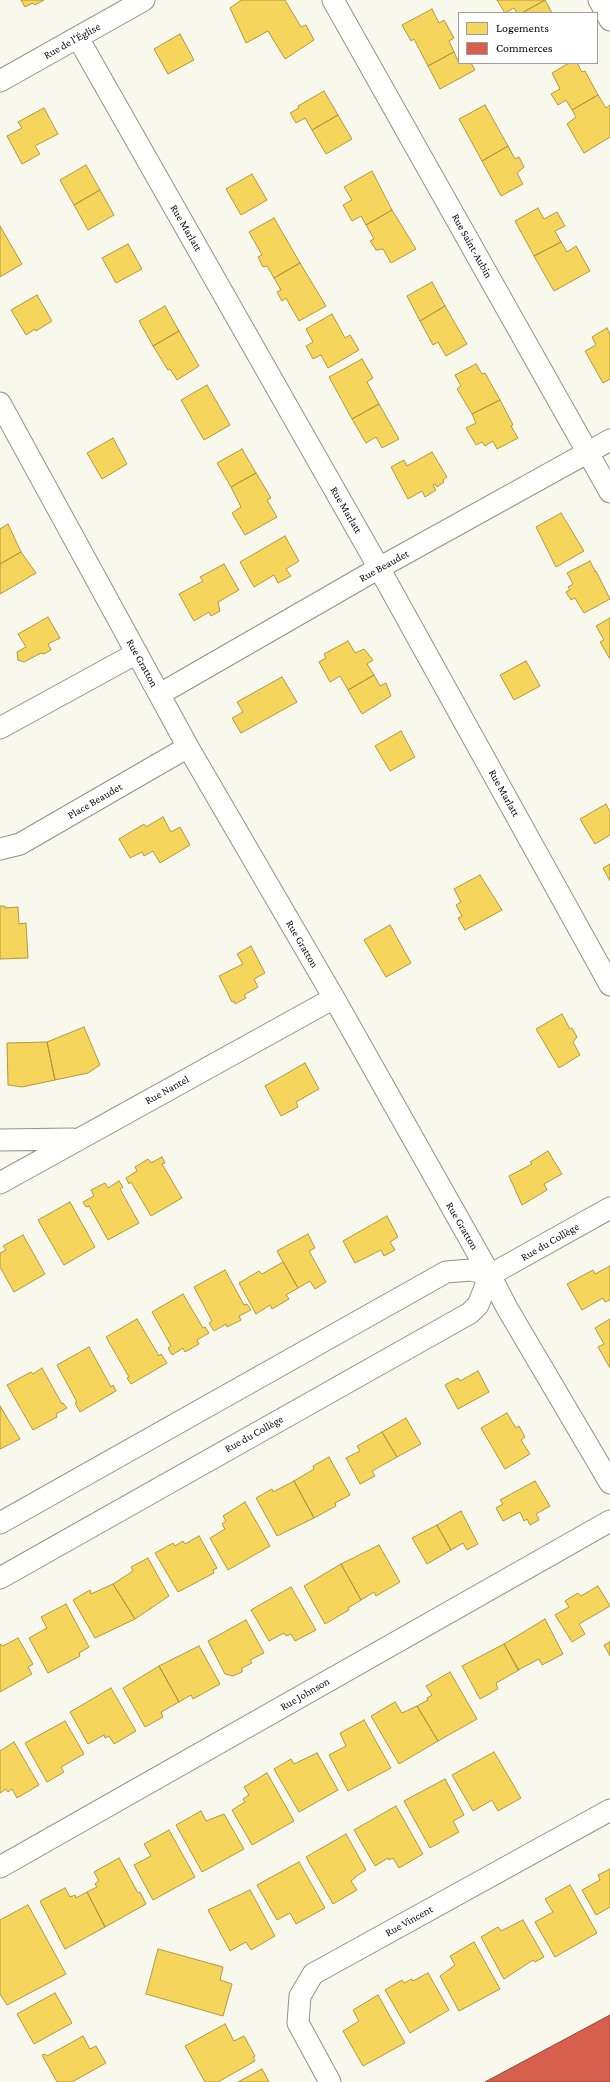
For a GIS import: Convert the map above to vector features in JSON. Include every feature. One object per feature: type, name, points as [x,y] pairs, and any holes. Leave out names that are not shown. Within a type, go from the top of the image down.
[{"type":"street","name":"Rue de l'Église","points":[[0,81],[144,0]]},
{"type":"street","name":"Rue Saint-Aubin","points":[[333,0],[610,492]]},
{"type":"street","points":[[599,0],[610,20]]},
{"type":"street","name":"Rue Marlatt","points":[[78,38],[379,568],[610,985]]},
{"type":"street","name":"Rue Gratton","points":[[0,402],[188,747],[334,998],[490,1275],[507,1308],[610,1483]]},
{"type":"street","name":"Rue Beaudet","points":[[160,694],[379,568],[610,440]]},
{"type":"street","points":[[0,728],[137,653]]},
{"type":"street","name":"Place Beaudet","points":[[0,849],[20,844],[188,747]]},
{"type":"street","name":"Rue Nantel","points":[[0,1183],[334,998]]},
{"type":"street","points":[[0,1140],[77,1139]]},
{"type":"street","name":"Rue du Collège","points":[[0,1578],[470,1313],[478,1305],[490,1275],[610,1208]]},
{"type":"street","points":[[0,1523],[446,1272],[471,1270],[490,1275]]},
{"type":"street","name":"Rue Johnson","points":[[0,1867],[610,1521]]},
{"type":"street","name":"Rue Vincent","points":[[330,2082],[298,2023],[300,1996],[313,1974],[610,1810]]},
{"type":"building: Logements","points":[[21,0],[44,0],[35,5],[33,3],[25,7]]},
{"type":"building: Logements","points":[[241,0],[285,0],[301,27],[306,25],[314,40],[285,59],[268,31],[246,43],[230,8]]},
{"type":"building: Logements","points":[[497,0],[545,0],[524,12],[516,12],[514,8],[504,12]]},
{"type":"building: Logements","points":[[545,0],[551,12],[524,12]]},
{"type":"building: Logements","points":[[432,9],[439,23],[444,20],[454,38],[449,41],[454,52],[428,66],[414,39],[411,41],[402,25]]},
{"type":"building: Logements","points":[[180,34],[194,60],[168,74],[154,49]]},
{"type":"building: Logements","points":[[454,52],[458,64],[472,64],[475,70],[440,89],[428,66]]},
{"type":"building: Logements","points":[[567,64],[578,64],[582,72],[585,71],[598,95],[572,110],[566,100],[558,105],[551,94],[560,89],[552,73]]},
{"type":"building: Logements","points":[[324,91],[338,115],[312,130],[305,118],[296,123],[290,113],[299,108],[298,106]]},
{"type":"building: Logements","points":[[598,95],[606,108],[610,105],[610,137],[584,153],[567,124],[576,117],[572,110]]},
{"type":"building: Logements","points":[[485,105],[508,146],[482,161],[459,119]]},
{"type":"building: Logements","points":[[44,108],[58,134],[35,146],[40,154],[22,164],[7,136],[22,128],[18,122]]},
{"type":"building: Logements","points":[[338,115],[352,139],[326,154],[312,130]]},
{"type":"building: Logements","points":[[508,146],[515,159],[519,157],[524,167],[517,173],[523,184],[501,196],[482,161]]},
{"type":"building: Logements","points":[[86,165],[100,190],[74,205],[60,180]]},
{"type":"building: Logements","points":[[372,171],[392,210],[366,225],[361,216],[352,221],[343,205],[352,200],[344,187]]},
{"type":"building: Logements","points":[[252,174],[267,200],[241,215],[226,189]]},
{"type":"building: Logements","points":[[100,190],[114,215],[88,230],[74,205]]},
{"type":"building: Logements","points":[[538,208],[544,219],[557,212],[565,226],[555,231],[561,242],[534,256],[515,221]]},
{"type":"building: Logements","points":[[392,210],[416,249],[391,263],[383,249],[376,250],[370,241],[374,239],[366,225]]},
{"type":"building: Logements","points":[[274,218],[300,263],[274,278],[267,266],[263,267],[258,257],[262,255],[249,232]]},
{"type":"building: Logements","points":[[0,226],[22,264],[0,277]]},
{"type":"building: Logements","points":[[561,242],[567,252],[576,246],[590,271],[554,291],[534,256]]},
{"type":"building: Logements","points":[[128,244],[142,269],[116,283],[102,258]]},
{"type":"building: Logements","points":[[300,263],[326,306],[299,321],[286,298],[282,301],[277,292],[281,290],[274,278]]},
{"type":"building: Logements","points":[[432,282],[445,306],[420,321],[407,296]]},
{"type":"building: Logements","points":[[37,295],[52,321],[36,331],[35,329],[26,335],[11,310]]},
{"type":"building: Logements","points":[[165,306],[179,331],[153,346],[139,321]]},
{"type":"building: Logements","points":[[445,306],[467,344],[446,356],[438,342],[433,345],[420,321]]},
{"type":"building: Logements","points":[[332,314],[345,338],[350,335],[359,350],[328,368],[321,355],[313,359],[306,346],[313,342],[306,329]]},
{"type":"building: Logements","points":[[607,328],[610,335],[610,379],[603,383],[585,351],[596,345],[592,337]]},
{"type":"building: Logements","points":[[179,331],[199,366],[177,380],[170,369],[168,370],[153,346]]},
{"type":"building: Logements","points":[[362,359],[373,378],[367,382],[379,404],[352,419],[329,377]]},
{"type":"building: Logements","points":[[476,364],[482,374],[485,373],[500,400],[472,414],[457,389],[461,386],[455,375]]},
{"type":"building: Logements","points":[[207,385],[230,425],[204,440],[181,400]]},
{"type":"building: Logements","points":[[500,400],[518,438],[497,449],[493,441],[485,446],[482,442],[476,445],[466,428],[476,423],[472,414]]},
{"type":"building: Logements","points":[[379,404],[399,439],[382,448],[376,437],[366,443],[352,419]]},
{"type":"building: Logements","points":[[113,438],[127,464],[102,479],[87,453]]},
{"type":"building: Logements","points":[[242,449],[256,473],[231,487],[217,463]]},
{"type":"building: Logements","points":[[432,452],[447,477],[443,480],[444,482],[437,487],[435,484],[433,485],[436,490],[425,497],[422,491],[408,499],[391,467],[404,460],[407,466]]},
{"type":"building: Logements","points":[[256,473],[271,498],[267,500],[277,517],[245,535],[232,513],[241,507],[231,487]]},
{"type":"building: Logements","points":[[561,513],[584,551],[556,567],[536,527]]},
{"type":"building: Logements","points":[[8,524],[21,552],[0,564],[0,529]]},
{"type":"building: Logements","points":[[285,536],[299,561],[286,569],[291,576],[278,583],[274,575],[254,587],[240,562]]},
{"type":"building: Logements","points":[[21,552],[36,573],[0,594],[0,564]]},
{"type":"building: Logements","points":[[590,561],[595,571],[594,572],[596,571],[610,599],[584,613],[575,598],[571,600],[566,592],[570,590],[568,587],[573,584],[567,573]]},
{"type":"building: Logements","points":[[224,564],[239,590],[218,602],[220,611],[211,616],[209,612],[194,621],[179,594],[203,581],[200,577]]},
{"type":"building: Logements","points":[[48,617],[60,638],[48,644],[51,650],[44,654],[41,653],[24,662],[18,660],[17,652],[26,647],[18,634]]},
{"type":"building: Logements","points":[[610,618],[610,659],[600,642],[604,640],[596,626]]},
{"type":"building: Logements","points":[[348,641],[355,653],[364,649],[373,660],[367,664],[374,675],[348,690],[340,676],[330,682],[319,662],[326,658],[324,654]]},
{"type":"building: Logements","points":[[526,661],[540,686],[514,700],[500,675]]},
{"type":"building: Logements","points":[[374,675],[380,686],[386,683],[391,696],[362,714],[348,690]]},
{"type":"building: Logements","points":[[282,677],[297,702],[241,733],[232,718],[243,712],[237,702]]},
{"type":"building: Logements","points":[[401,731],[415,757],[390,771],[375,746]]},
{"type":"building: Logements","points":[[606,804],[610,812],[610,835],[595,844],[580,819]]},
{"type":"building: Logements","points":[[163,817],[171,832],[180,827],[190,845],[160,863],[153,851],[144,856],[142,852],[130,858],[119,839],[144,824],[146,827]]},
{"type":"building: Logements","points":[[610,864],[610,881],[603,868]]},
{"type":"building: Logements","points":[[480,875],[502,910],[465,930],[458,918],[462,916],[456,905],[461,902],[454,889]]},
{"type":"building: Logements","points":[[0,906],[5,906],[5,908],[18,907],[19,924],[26,923],[28,958],[0,959]]},
{"type":"building: Logements","points":[[390,925],[411,963],[386,977],[364,940]]},
{"type":"building: Logements","points":[[251,946],[265,973],[254,979],[258,987],[244,995],[246,998],[235,1004],[234,1001],[232,1002],[219,976],[243,964],[237,954]]},
{"type":"building: Logements","points":[[562,1014],[570,1029],[572,1028],[577,1037],[573,1042],[580,1055],[559,1068],[536,1029]]},
{"type":"building: Logements","points":[[84,1027],[100,1065],[88,1073],[55,1080],[47,1042]]},
{"type":"building: Logements","points":[[47,1042],[55,1080],[22,1087],[8,1085],[7,1043]]},
{"type":"building: Logements","points":[[305,1063],[319,1089],[296,1102],[298,1107],[281,1116],[265,1086]]},
{"type":"building: Logements","points":[[548,1151],[562,1174],[544,1184],[547,1190],[522,1205],[509,1176],[532,1164],[530,1162]]},
{"type":"building: Logements","points":[[162,1157],[165,1163],[162,1164],[182,1198],[151,1216],[131,1182],[129,1184],[126,1178],[137,1171],[135,1167],[148,1159],[151,1163]]},
{"type":"building: Logements","points":[[119,1181],[123,1187],[120,1189],[139,1223],[108,1240],[89,1206],[86,1207],[83,1202],[94,1196],[91,1190],[105,1183],[108,1188]]},
{"type":"building: Logements","points":[[70,1202],[95,1247],[64,1265],[38,1220]]},
{"type":"building: Logements","points":[[387,1216],[398,1237],[390,1242],[395,1250],[384,1256],[381,1250],[355,1263],[343,1241]]},
{"type":"building: Logements","points":[[308,1234],[315,1248],[309,1251],[326,1282],[315,1289],[310,1281],[298,1288],[277,1251]]},
{"type":"building: Logements","points":[[23,1235],[45,1274],[14,1292],[0,1267],[0,1253],[6,1250],[3,1246]]},
{"type":"building: Logements","points":[[283,1262],[298,1288],[286,1295],[289,1299],[272,1309],[270,1305],[256,1314],[239,1283],[259,1271],[262,1274]]},
{"type":"building: Logements","points":[[610,1266],[610,1300],[605,1302],[603,1298],[582,1310],[567,1284],[593,1270],[595,1274]]},
{"type":"building: Logements","points":[[225,1270],[244,1305],[247,1304],[251,1310],[239,1316],[241,1320],[227,1327],[226,1324],[214,1331],[209,1323],[212,1321],[194,1287]]},
{"type":"building: Logements","points":[[183,1294],[203,1328],[205,1327],[209,1333],[197,1340],[199,1344],[185,1352],[183,1348],[172,1355],[168,1348],[171,1346],[152,1312]]},
{"type":"building: Logements","points":[[137,1319],[159,1356],[161,1354],[167,1363],[131,1384],[127,1378],[129,1377],[106,1337]]},
{"type":"building: Logements","points":[[610,1319],[610,1368],[598,1347],[604,1344],[595,1328]]},
{"type":"building: Logements","points":[[89,1347],[111,1387],[113,1385],[116,1391],[80,1412],[75,1403],[77,1402],[57,1365]]},
{"type":"building: Logements","points":[[42,1368],[62,1404],[63,1403],[67,1408],[56,1414],[57,1417],[33,1430],[7,1385],[31,1372],[33,1374]]},
{"type":"building: Logements","points":[[478,1371],[489,1392],[458,1409],[445,1385],[458,1378],[460,1381]]},
{"type":"building: Logements","points":[[0,1406],[20,1439],[0,1449]]},
{"type":"building: Logements","points":[[507,1413],[516,1428],[519,1426],[525,1437],[521,1440],[530,1454],[505,1469],[481,1428]]},
{"type":"building: Logements","points":[[406,1418],[421,1444],[397,1457],[382,1432]]},
{"type":"building: Logements","points":[[382,1432],[397,1457],[372,1471],[375,1476],[360,1484],[346,1458],[360,1451],[357,1446]]},
{"type":"building: Logements","points":[[329,1457],[350,1495],[335,1503],[336,1506],[314,1518],[294,1481],[314,1469],[313,1466]]},
{"type":"building: Logements","points":[[294,1481],[314,1518],[277,1536],[256,1498],[272,1489],[273,1492]]},
{"type":"building: Logements","points":[[535,1481],[550,1506],[536,1514],[539,1520],[530,1525],[527,1519],[524,1521],[520,1512],[503,1521],[496,1508],[503,1504],[500,1500]]},
{"type":"building: Logements","points":[[245,1502],[270,1546],[228,1570],[210,1538],[225,1529],[222,1524],[226,1521],[223,1516]]},
{"type":"building: Logements","points":[[461,1511],[478,1544],[467,1550],[463,1543],[451,1550],[437,1525]]},
{"type":"building: Logements","points":[[437,1525],[451,1550],[427,1564],[412,1538]]},
{"type":"building: Logements","points":[[199,1536],[217,1568],[213,1570],[214,1573],[178,1592],[155,1553],[173,1543],[175,1546],[183,1541],[185,1544]]},
{"type":"building: Logements","points":[[379,1545],[400,1582],[376,1596],[374,1592],[361,1600],[341,1564]]},
{"type":"building: Logements","points":[[148,1558],[169,1596],[135,1619],[113,1584],[133,1571],[131,1567]]},
{"type":"building: Logements","points":[[341,1564],[361,1600],[348,1608],[349,1610],[325,1624],[304,1586]]},
{"type":"building: Logements","points":[[113,1584],[135,1619],[95,1638],[73,1600],[90,1590],[91,1594]]},
{"type":"building: Logements","points":[[598,1586],[610,1606],[579,1624],[585,1634],[572,1642],[555,1615],[569,1607],[565,1601],[578,1593],[581,1596]]},
{"type":"building: Logements","points":[[291,1587],[316,1630],[295,1641],[291,1634],[286,1636],[284,1633],[269,1641],[251,1610]]},
{"type":"building: Logements","points":[[66,1604],[89,1647],[79,1653],[80,1656],[48,1673],[29,1638],[47,1628],[41,1617]]},
{"type":"building: Logements","points":[[545,1619],[563,1654],[542,1665],[539,1659],[518,1670],[504,1644]]},
{"type":"building: Logements","points":[[246,1620],[264,1653],[250,1660],[252,1663],[242,1668],[242,1672],[233,1676],[225,1674],[208,1641]]},
{"type":"building: Logements","points":[[18,1638],[33,1664],[28,1667],[32,1674],[0,1692],[0,1644],[3,1646]]},
{"type":"building: Logements","points":[[610,1642],[610,1656],[604,1645]]},
{"type":"building: Logements","points":[[504,1644],[519,1670],[496,1683],[498,1689],[480,1699],[462,1666]]},
{"type":"building: Logements","points":[[199,1646],[220,1684],[193,1699],[191,1695],[179,1702],[159,1666]]},
{"type":"building: Logements","points":[[159,1666],[179,1702],[161,1712],[163,1717],[145,1727],[123,1688]]},
{"type":"building: Logements","points":[[450,1672],[477,1719],[438,1741],[417,1706],[428,1700],[427,1698],[432,1695],[426,1686]]},
{"type":"building: Logements","points":[[111,1688],[136,1731],[114,1744],[109,1736],[105,1738],[104,1735],[88,1744],[70,1712]]},
{"type":"building: Logements","points":[[395,1702],[402,1713],[417,1706],[438,1741],[399,1764],[371,1716]]},
{"type":"building: Logements","points":[[364,1720],[391,1768],[348,1791],[329,1755],[346,1746],[340,1733]]},
{"type":"building: Logements","points":[[65,1721],[84,1754],[61,1767],[64,1772],[47,1782],[25,1743]]},
{"type":"building: Logements","points":[[14,1742],[39,1785],[17,1798],[12,1789],[8,1792],[6,1789],[0,1793],[0,1751]]},
{"type":"building: Logements","points":[[494,1752],[521,1798],[498,1811],[492,1800],[473,1811],[452,1775]]},
{"type":"building: Logements","points":[[317,1753],[338,1790],[299,1812],[274,1769],[291,1759],[294,1764]]},
{"type":"building: Logements","points":[[267,1773],[294,1821],[252,1845],[232,1810],[245,1802],[243,1799],[249,1795],[244,1787]]},
{"type":"building: Logements","points":[[445,1779],[464,1815],[453,1821],[459,1832],[430,1848],[404,1801]]},
{"type":"building: Logements","points":[[396,1806],[423,1854],[399,1868],[393,1858],[389,1860],[388,1858],[375,1866],[354,1830]]},
{"type":"building: Logements","points":[[201,1811],[206,1821],[224,1814],[244,1849],[202,1872],[176,1825]]},
{"type":"building: Logements","points":[[169,1830],[195,1877],[153,1900],[134,1865],[151,1856],[144,1844]]},
{"type":"building: Logements","points":[[346,1834],[366,1870],[351,1881],[357,1890],[333,1904],[306,1857]]},
{"type":"building: Logements","points":[[119,1858],[138,1893],[140,1892],[146,1904],[105,1927],[87,1892],[97,1887],[95,1884],[99,1881],[94,1872]]},
{"type":"building: Logements","points":[[299,1862],[325,1908],[296,1924],[290,1913],[277,1920],[257,1885]]},
{"type":"building: Logements","points":[[610,1869],[610,1907],[596,1915],[582,1890],[600,1880],[598,1875]]},
{"type":"building: Logements","points":[[570,1885],[597,1933],[555,1957],[535,1922],[553,1912],[545,1899]]},
{"type":"building: Logements","points":[[65,1888],[70,1897],[75,1895],[76,1898],[87,1892],[105,1927],[65,1949],[40,1901]]},
{"type":"building: Logements","points":[[250,1890],[275,1936],[251,1950],[246,1942],[230,1951],[208,1910]]},
{"type":"building: Logements","points":[[28,1905],[66,1974],[7,2005],[0,1994],[0,1920]]},
{"type":"building: Logements","points":[[523,1920],[544,1957],[535,1962],[533,1960],[504,1979],[481,1937],[498,1927],[501,1931]]},
{"type":"building: Logements","points":[[474,1942],[500,1989],[459,2011],[440,1976],[455,1965],[450,1956]]},
{"type":"building: Logements","points":[[158,1949],[223,1967],[220,1980],[232,1984],[223,2016],[146,1994]]},
{"type":"building: Logements","points":[[428,1973],[449,2010],[410,2033],[385,1990],[402,1980],[404,1983],[412,1979],[413,1981]]},
{"type":"building: Logements","points":[[55,1993],[72,2023],[34,2044],[17,2014]]},
{"type":"building: Logements","points":[[378,1995],[405,2043],[363,2066],[343,2031],[359,2021],[353,2010]]},
{"type":"building: Logements","points":[[225,2024],[234,2041],[244,2036],[255,2056],[253,2057],[255,2061],[218,2082],[205,2082],[185,2046]]},
{"type":"building: Logements","points":[[83,2036],[90,2049],[96,2046],[106,2063],[72,2082],[57,2082],[42,2055],[45,2054],[47,2056]]},
{"type":"building: Logements","points":[[262,2069],[269,2082],[238,2082]]},
{"type":"building: Commerces","points":[[610,2015],[610,2082],[485,2082]]}]
